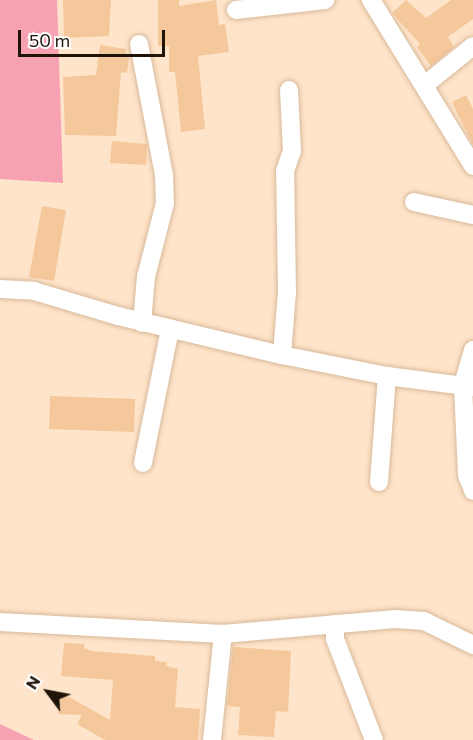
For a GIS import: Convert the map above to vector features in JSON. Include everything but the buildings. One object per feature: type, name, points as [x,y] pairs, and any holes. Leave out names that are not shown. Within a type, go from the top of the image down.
[{"type":"street","points":[[236,10],[325,0]]},
{"type":"street","points":[[376,3],[473,166]]},
{"type":"street","points":[[139,45],[164,175],[165,203],[146,277],[142,322]]},
{"type":"street","points":[[426,84],[473,46]]},
{"type":"street","points":[[282,355],[287,292],[285,171],[292,151],[289,90]]},
{"type":"street","points":[[414,202],[473,215]]},
{"type":"street","points":[[0,289],[34,291],[142,322],[282,355],[387,376],[468,386]]},
{"type":"street","points":[[143,463],[170,329]]},
{"type":"street","points":[[473,350],[468,386],[467,475],[473,491]]},
{"type":"street","points":[[379,482],[387,376]]},
{"type":"street","points":[[0,622],[223,634],[386,619],[424,621],[473,645]]},
{"type":"street","points":[[335,624],[335,639],[374,740]]},
{"type":"street","points":[[212,740],[223,634]]},
{"type":"shaded area","points":[[0,0],[57,0],[63,183],[0,179]]},
{"type":"shaded area","points":[[0,724],[34,740],[0,740]]}]
